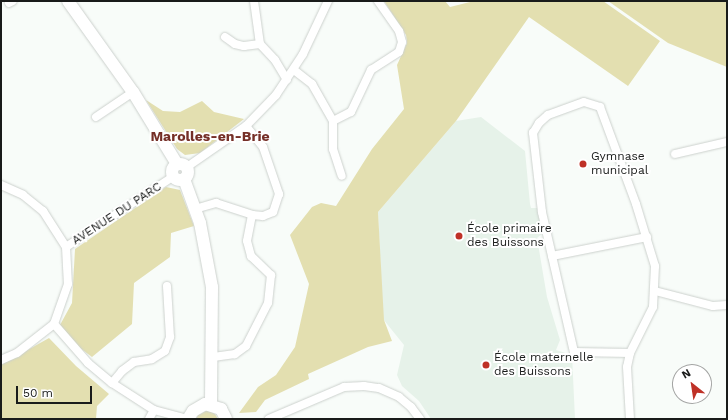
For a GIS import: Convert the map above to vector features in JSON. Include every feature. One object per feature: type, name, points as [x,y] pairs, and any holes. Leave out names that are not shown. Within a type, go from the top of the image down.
[{"type":"street","points":[[68,1],[133,92],[181,172],[195,209],[205,244],[212,287],[213,357],[211,405]]},
{"type":"street","points":[[254,1],[260,44],[275,60],[287,80]]},
{"type":"street","name":"AVENUE DU PARC","points":[[54,324],[68,284],[66,247],[181,172],[246,126],[294,70],[311,39],[328,1]]},
{"type":"street","points":[[333,121],[351,112],[371,70],[396,54],[402,42],[400,31],[378,1]]},
{"type":"street","points":[[225,37],[244,46],[260,44]]},
{"type":"street","points":[[294,70],[312,84],[333,121],[333,149],[342,176]]},
{"type":"street","points":[[96,117],[133,92]]},
{"type":"street","points":[[630,353],[574,352],[542,212],[533,133],[539,123],[548,115],[584,102],[600,107],[647,237],[655,266],[655,291],[653,307],[630,353],[627,367],[630,419]]},
{"type":"street","points":[[195,209],[216,203],[252,215],[263,216],[273,212],[279,194],[263,147],[246,126]]},
{"type":"street","points":[[675,154],[727,142]]},
{"type":"street","points":[[1,185],[23,195],[43,211],[66,247]]},
{"type":"street","points":[[213,357],[234,354],[246,346],[268,303],[271,275],[251,256],[247,241],[252,215]]},
{"type":"street","points":[[552,256],[647,237]]},
{"type":"street","points":[[112,383],[122,371],[134,362],[152,359],[165,351],[170,337],[167,286]]},
{"type":"street","points":[[655,291],[713,306],[727,305]]},
{"type":"street","points":[[1,360],[16,353],[54,324],[88,363],[112,383],[154,410],[188,419],[198,407],[211,405],[221,409],[226,419]]},
{"type":"street","points":[[269,419],[344,387],[364,386],[379,388],[399,398],[411,407],[420,419]]},
{"type":"street","points":[[149,419],[154,410]]},
{"type":"shaded area","points":[[384,1],[445,1],[450,7],[474,1],[603,1],[660,41],[628,86],[529,17],[456,121],[378,212],[384,320],[392,341],[368,347],[308,374],[309,379],[265,400],[256,412],[239,413],[258,387],[276,375],[295,347],[309,284],[290,235],[312,207],[321,203],[336,206],[372,149],[404,109],[397,65],[407,43],[406,35]]},
{"type":"shaded area","points":[[608,1],[727,1],[727,67],[668,43]]},
{"type":"shaded area","points":[[146,100],[163,111],[180,112],[202,101],[214,112],[244,119],[200,153],[185,155],[177,149]]},
{"type":"shaded area","name":"École primaire des Buissons","points":[[481,117],[525,151],[530,204],[531,208],[539,208],[542,234],[537,238],[547,297],[560,340],[556,350],[572,355],[575,419],[431,419],[419,401],[402,386],[397,375],[404,345],[383,319],[378,212],[456,121]]},
{"type":"shaded area","points":[[166,187],[180,190],[194,226],[171,233],[170,257],[134,283],[132,324],[92,357],[76,345],[60,325],[72,303],[75,249]]},
{"type":"shaded area","points":[[49,338],[76,366],[109,394],[97,406],[96,419],[1,419],[1,365]]},
{"type":"shaded area","points":[[208,410],[215,414],[218,419],[196,419],[198,415]]},
{"type":"place","name":"Gymnase municipal","points":[[583,164]]},
{"type":"place","name":"École primaire des Buissons","points":[[459,236]]},
{"type":"place","name":"École maternelle des Buissons","points":[[486,365]]},
{"type":"district","name":"Marolles-en-Brie","points":[[210,136]]}]
